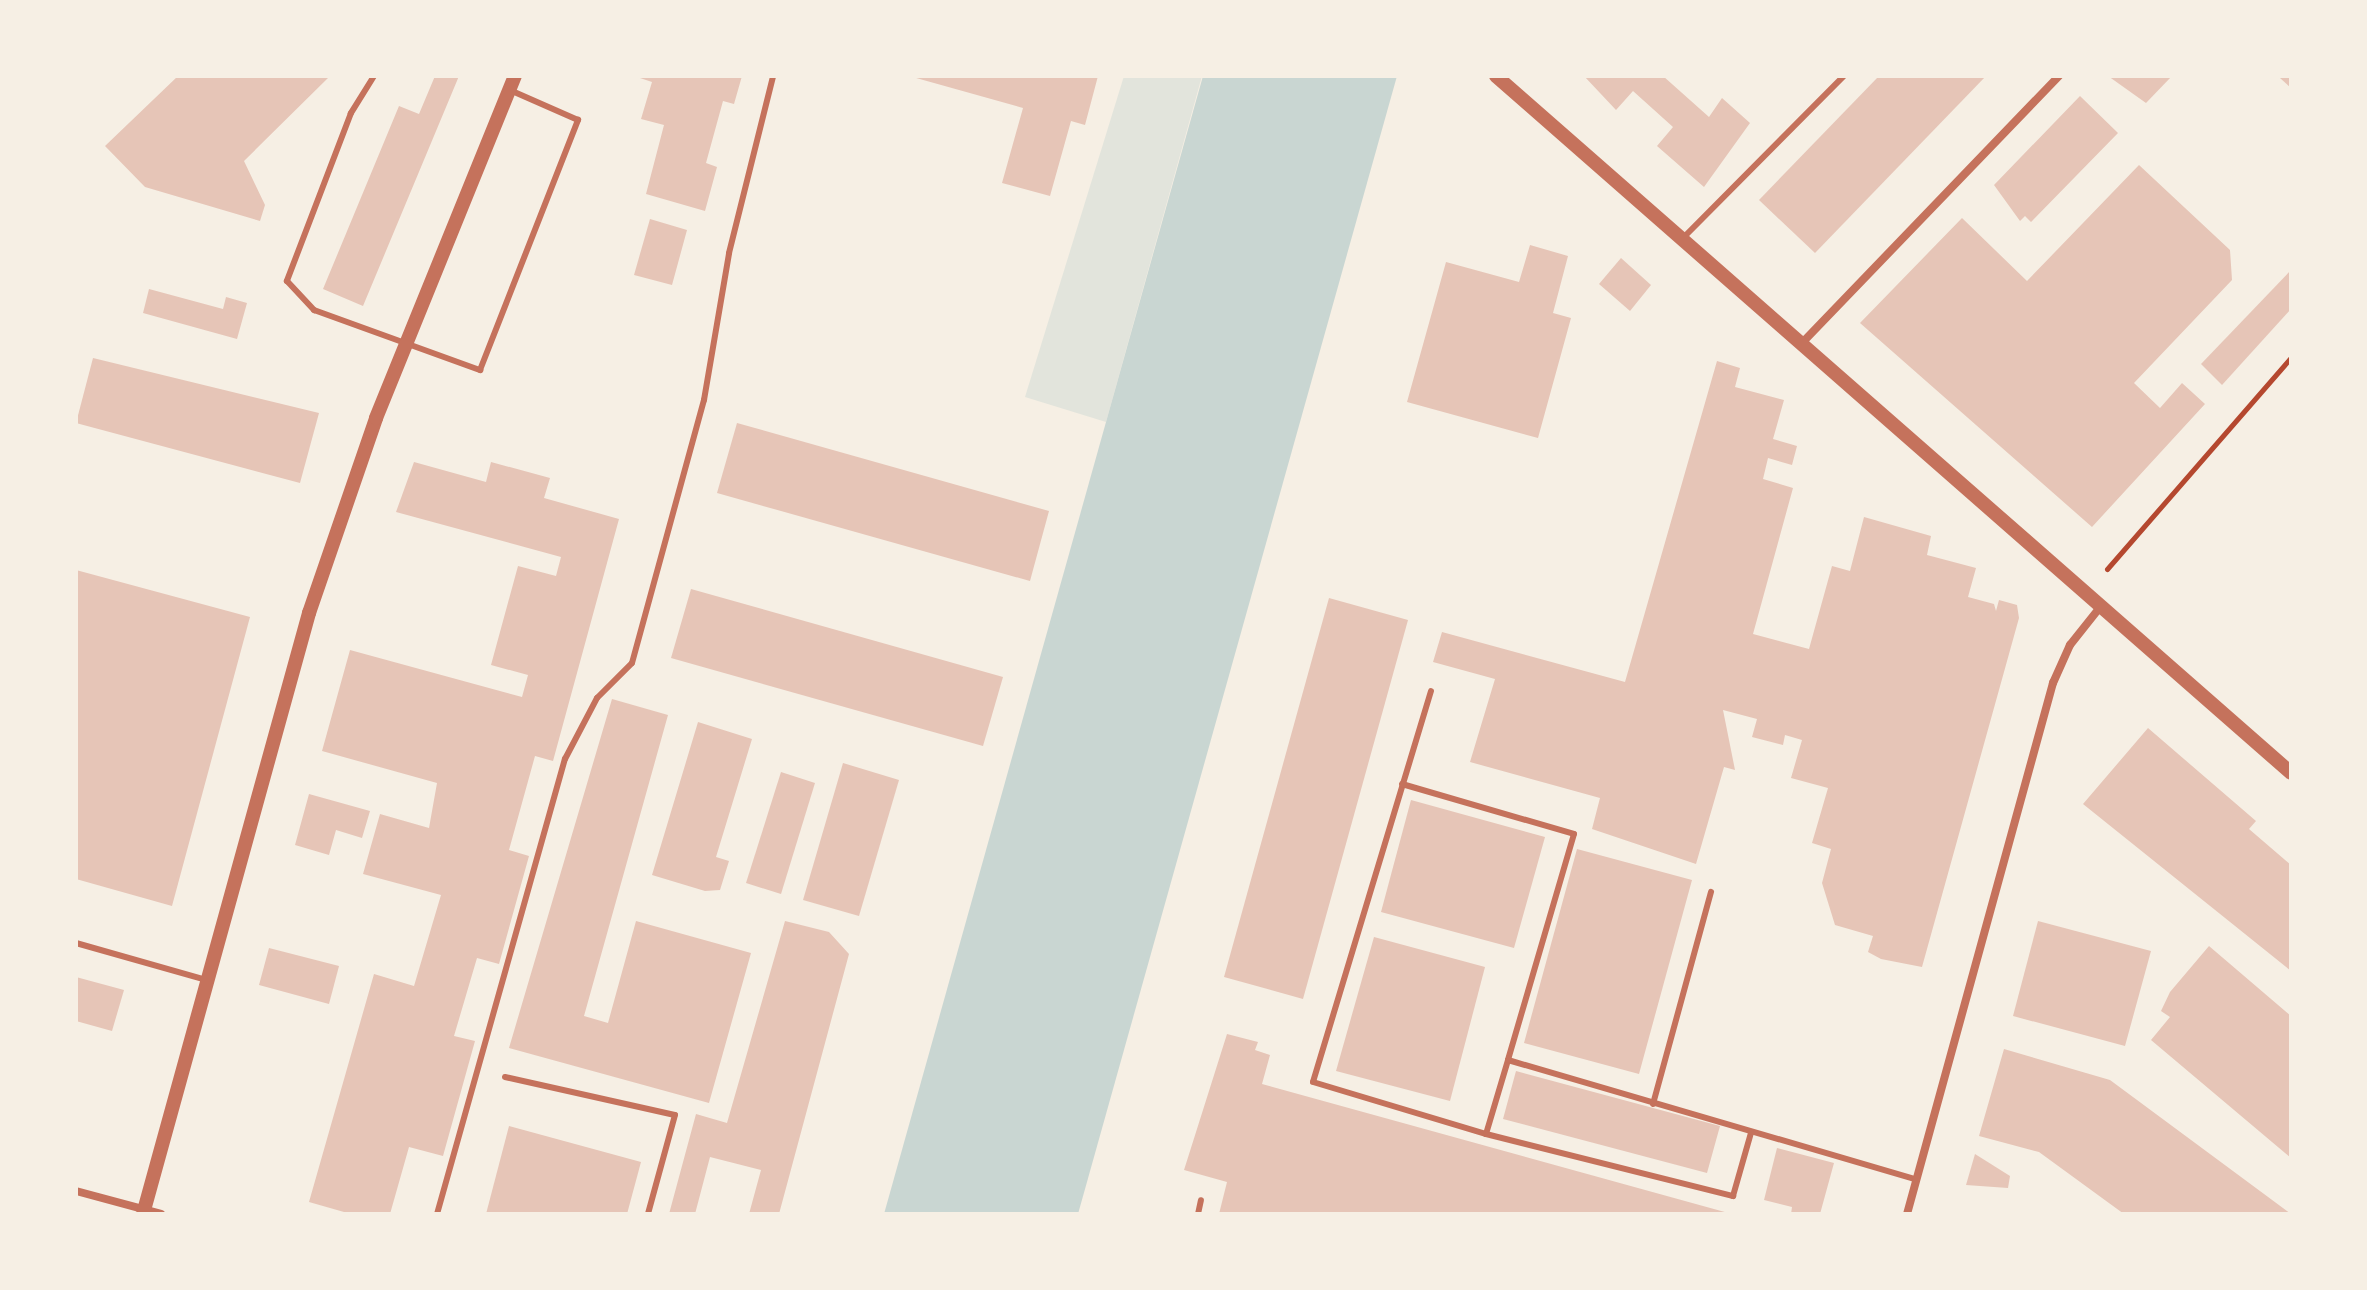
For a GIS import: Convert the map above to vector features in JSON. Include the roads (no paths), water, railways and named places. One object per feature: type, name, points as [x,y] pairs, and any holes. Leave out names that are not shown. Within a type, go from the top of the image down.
[{"type":"street","points":[[1496,76],[2291,773]]},
{"type":"street","points":[[1801,344],[2059,76]]},
{"type":"street","points":[[144,1212],[309,613],[403,346],[512,83]]},
{"type":"street","points":[[1907,1214],[2053,683],[2070,645],[2101,606]]},
{"type":"street","points":[[76,1191],[144,1212],[161,1214]]},
{"type":"lane","points":[[374,76],[351,113],[287,281],[314,310],[403,346],[480,370],[578,120],[512,83]]},
{"type":"lane","points":[[437,1214],[565,759],[597,698],[632,663],[704,400],[729,253],[773,76]]},
{"type":"lane","points":[[1682,238],[1844,76]]},
{"type":"lane","points":[[1431,691],[1313,1082],[1486,1134],[1733,1196],[1751,1133]]},
{"type":"lane","points":[[1402,784],[1574,834],[1486,1134]]},
{"type":"lane","points":[[1653,1104],[1711,892]]},
{"type":"lane","points":[[76,943],[207,980]]},
{"type":"lane","points":[[1508,1060],[1916,1179]]},
{"type":"lane","points":[[505,1077],[675,1115],[648,1214]]},
{"type":"lane","points":[[1198,1214],[1201,1200]]}]
